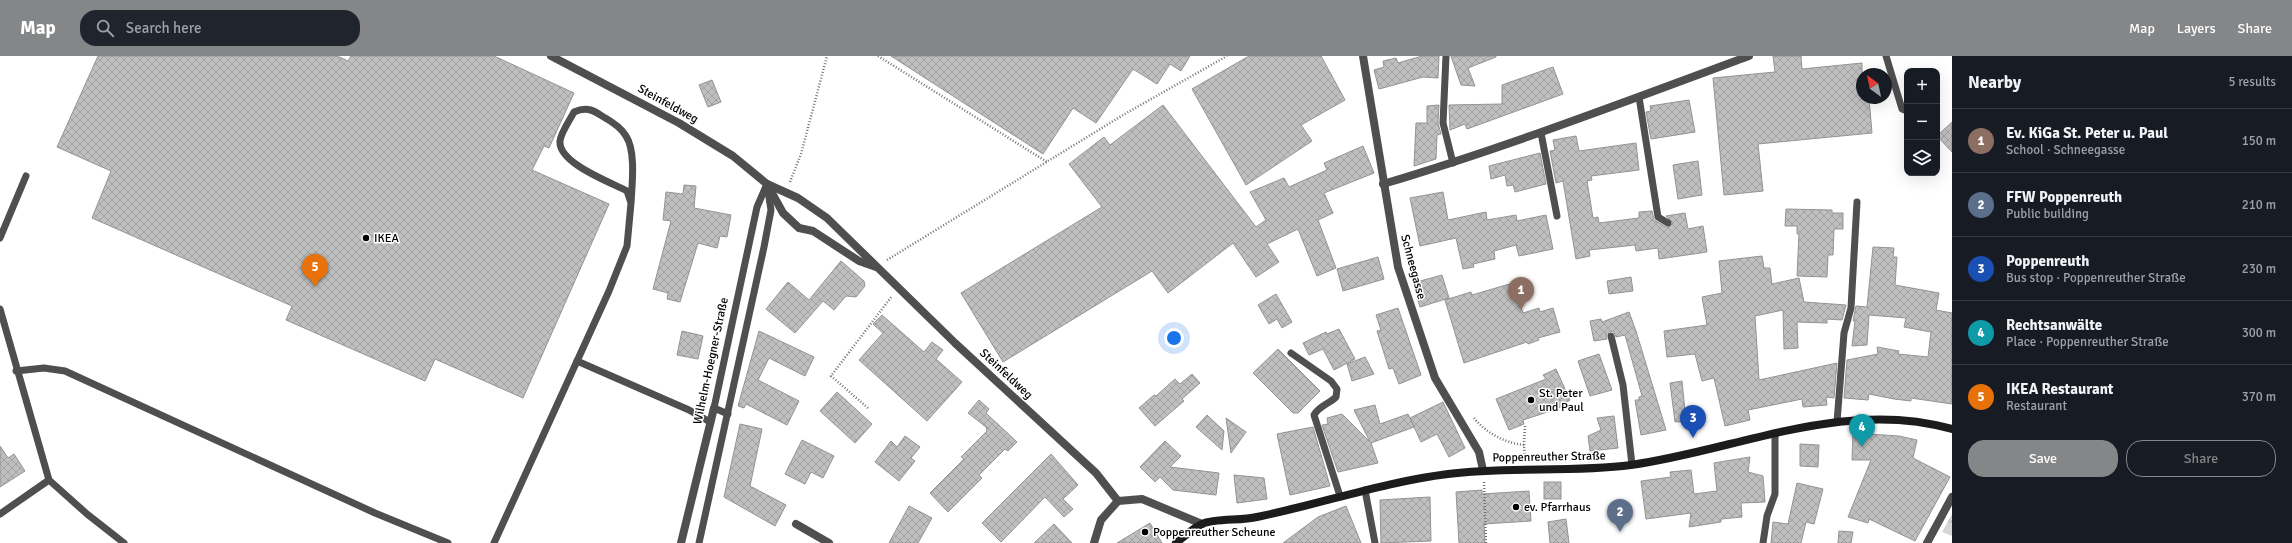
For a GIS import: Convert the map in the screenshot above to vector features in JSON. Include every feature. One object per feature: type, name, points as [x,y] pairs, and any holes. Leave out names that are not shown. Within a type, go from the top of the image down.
[{"type":"street","name":"Steinfeldweg","points":[[551,56],[679,122],[733,156],[767,184],[798,198],[827,218],[898,288],[1096,473],[1118,501]]},
{"type":"street","name":"Schneegasse","points":[[1363,56],[1383,184],[1398,267],[1436,378],[1478,452],[1483,470]]},
{"type":"street","points":[[1383,184],[1453,163],[1541,133],[1749,56]]},
{"type":"street","name":"Steinfeldweg","points":[[767,184],[783,213],[799,228],[813,231],[859,260],[876,267]]},
{"type":"street","name":"Wilhelm-Hoegner-Straße","points":[[681,543],[714,408]]},
{"type":"street","name":"Poppenreuther Straße","points":[[1176,543],[1202,524],[1257,518],[1365,490],[1446,474],[1483,470],[1595,469],[1632,465],[1775,433],[1837,422],[1891,418],[1952,430]]},
{"type":"street","points":[[1927,543],[1952,498]]},
{"type":"street","points":[[1094,543],[1101,520],[1118,501],[1142,499],[1202,524]]},
{"type":"street","points":[[796,524],[829,543]]},
{"type":"lane","points":[[1446,56],[1443,123],[1453,163]]},
{"type":"lane","points":[[1886,56],[1902,109],[1904,110]]},
{"type":"lane","points":[[1639,96],[1658,217],[1668,224]]},
{"type":"lane","points":[[494,543],[577,361],[627,246],[631,204],[632,150],[627,136],[616,124],[594,110],[584,108],[574,112],[560,141],[562,152],[570,162],[627,191],[631,204]]},
{"type":"lane","points":[[1541,133],[1557,216]]},
{"type":"lane","points":[[0,238],[26,176]]},
{"type":"lane","name":"Wilhelm-Hoegner-Straße","points":[[714,408],[757,207],[767,184]]},
{"type":"lane","points":[[699,543],[768,225],[770,210],[767,184]]},
{"type":"lane","points":[[1837,422],[1844,333],[1852,308],[1857,202]]},
{"type":"lane","points":[[0,309],[16,371],[49,480],[87,514],[124,543]]},
{"type":"lane","points":[[1611,336],[1623,385],[1632,465]]},
{"type":"lane","points":[[1291,353],[1331,381],[1337,389],[1336,397],[1330,403],[1318,408],[1314,414],[1340,496]]},
{"type":"lane","points":[[577,361],[689,410],[710,422]]},
{"type":"lane","points":[[16,371],[44,368],[65,371],[375,513],[447,543]]},
{"type":"lane","points":[[714,408],[728,414]]},
{"type":"lane","points":[[1763,543],[1767,516],[1776,494],[1775,433]]},
{"type":"lane","points":[[0,514],[49,480]]},
{"type":"lane","points":[[1365,490],[1375,543]]},
{"type":"path","points":[[786,192],[801,154],[827,56]]},
{"type":"path","points":[[878,56],[1046,162]]},
{"type":"path","points":[[876,267],[1149,99],[1227,56]]},
{"type":"path","points":[[868,408],[831,376],[898,288]]},
{"type":"path","points":[[1470,414],[1479,424],[1497,437],[1510,444],[1524,446]]},
{"type":"path","points":[[1525,426],[1525,469]]},
{"type":"path","points":[[1483,470],[1486,543]]},
{"type":"green space","points":[[1952,514],[1952,536],[1942,532]]},
{"type":"building","name":"IKEA","points":[[98,56],[337,56],[348,61],[351,56],[494,56],[574,93],[549,148],[544,146],[532,170],[609,204],[523,398],[435,359],[425,381],[286,320],[292,306],[92,218],[111,171],[57,147]]},
{"type":"building","points":[[891,56],[1190,56],[1181,71],[1170,64],[1157,84],[1133,69],[1096,123],[1073,108],[1043,154]]},
{"type":"building","points":[[1249,56],[1321,56],[1345,100],[1301,125],[1312,141],[1246,185],[1192,89]]},
{"type":"building","points":[[1422,56],[1439,56],[1438,78],[1423,77],[1379,89],[1374,70],[1384,67],[1383,61],[1396,58],[1398,63]]},
{"type":"building","points":[[1451,56],[1496,57],[1468,68],[1475,86],[1461,85]]},
{"type":"building","points":[[1773,56],[1801,56],[1802,69],[1862,63],[1862,68],[1856,68],[1856,104],[1870,104],[1872,133],[1758,144],[1763,191],[1724,195],[1713,78],[1775,72]]},
{"type":"building","points":[[1553,67],[1563,94],[1467,129],[1465,124],[1450,130],[1449,105],[1502,104],[1502,85]]},
{"type":"building","points":[[712,80],[721,102],[708,107],[699,85]]},
{"type":"building","points":[[1689,100],[1695,132],[1651,139],[1646,112],[1651,111],[1650,106]]},
{"type":"building","points":[[1163,105],[1256,227],[1266,220],[1250,192],[1284,178],[1289,187],[1327,170],[1324,163],[1363,146],[1374,173],[1324,193],[1333,213],[1318,220],[1336,268],[1317,276],[1298,229],[1267,244],[1279,262],[1256,277],[1233,243],[1168,293],[1152,271],[1003,362],[961,293],[1102,207],[1069,164],[1104,137],[1110,145]]},
{"type":"building","points":[[1439,105],[1438,123],[1441,134],[1437,135],[1436,159],[1414,166],[1416,123],[1427,123],[1427,106]]},
{"type":"building","points":[[1952,122],[1952,152],[1940,139],[1940,133]]},
{"type":"building","points":[[1576,136],[1579,151],[1636,143],[1639,170],[1591,176],[1592,180],[1587,181],[1593,218],[1598,217],[1599,223],[1639,218],[1639,212],[1652,211],[1654,220],[1668,228],[1673,223],[1666,216],[1685,213],[1688,229],[1703,226],[1707,252],[1659,259],[1658,248],[1636,251],[1635,245],[1589,250],[1590,256],[1576,259],[1563,181],[1556,183],[1550,151],[1555,150],[1553,140]]},
{"type":"building","points":[[1540,153],[1546,184],[1515,192],[1513,185],[1507,186],[1505,175],[1491,179],[1489,166]]},
{"type":"building","points":[[1698,161],[1702,195],[1678,199],[1673,165]]},
{"type":"building","points":[[684,185],[696,186],[694,208],[731,215],[727,237],[720,236],[717,248],[698,243],[680,302],[667,299],[668,293],[653,289],[671,221],[663,220],[666,192],[683,194]]},
{"type":"building","points":[[1443,192],[1448,220],[1486,212],[1487,220],[1516,215],[1517,221],[1546,215],[1553,249],[1519,256],[1516,245],[1494,251],[1495,259],[1473,264],[1474,267],[1463,269],[1456,238],[1420,246],[1410,198]]},
{"type":"building","points":[[1786,209],[1832,210],[1832,213],[1843,213],[1843,229],[1834,229],[1833,255],[1828,255],[1827,277],[1797,276],[1799,234],[1797,234],[1797,226],[1785,226]]},
{"type":"building","points":[[1873,247],[1894,248],[1893,257],[1897,257],[1895,285],[1939,293],[1936,310],[1952,313],[1952,404],[1911,398],[1911,401],[1894,399],[1869,394],[1868,400],[1844,398],[1847,360],[1878,354],[1877,347],[1899,351],[1898,354],[1928,357],[1931,332],[1904,327],[1906,318],[1869,315],[1867,345],[1852,346],[1855,321],[1853,321],[1856,306],[1867,307]]},
{"type":"building","points":[[1762,256],[1764,268],[1770,268],[1772,284],[1799,278],[1804,302],[1846,305],[1842,320],[1827,319],[1827,323],[1797,322],[1798,348],[1784,349],[1783,310],[1755,316],[1759,380],[1837,363],[1834,398],[1826,397],[1827,405],[1803,407],[1802,399],[1748,410],[1750,420],[1725,426],[1714,378],[1702,381],[1695,354],[1667,357],[1664,331],[1707,325],[1702,297],[1722,293],[1719,261]]},
{"type":"building","points":[[1378,257],[1384,279],[1343,291],[1337,269]]},
{"type":"building","points":[[841,261],[864,281],[865,286],[856,297],[846,296],[834,310],[823,301],[795,333],[766,309],[788,282],[809,300]]},
{"type":"building","points":[[1442,275],[1449,298],[1420,307],[1413,283]]},
{"type":"building","points":[[1631,277],[1633,291],[1609,294],[1607,281]]},
{"type":"building","points":[[1513,283],[1523,313],[1539,308],[1540,312],[1553,308],[1560,332],[1538,338],[1539,340],[1528,344],[1527,342],[1464,363],[1445,300],[1471,292],[1472,295]]},
{"type":"building","points":[[1276,294],[1292,322],[1282,328],[1277,319],[1269,324],[1258,305]]},
{"type":"building","points":[[1398,308],[1421,375],[1399,384],[1393,368],[1389,369],[1377,331],[1381,330],[1376,315]]},
{"type":"building","points":[[1629,312],[1666,430],[1641,435],[1635,400],[1639,400],[1639,397],[1642,396],[1625,335],[1616,337],[1614,332],[1610,331],[1606,334],[1607,339],[1594,341],[1590,321],[1601,319],[1602,322]]},
{"type":"building","points":[[882,315],[924,352],[932,342],[943,350],[936,359],[962,382],[927,421],[859,360],[883,333],[873,324]]},
{"type":"building","points":[[1339,329],[1355,359],[1334,370],[1323,349],[1309,355],[1303,343],[1326,332],[1327,334]]},
{"type":"building","points":[[682,331],[703,336],[698,359],[677,355]]},
{"type":"building","points":[[759,331],[814,357],[805,376],[769,358],[758,380],[799,401],[787,425],[746,404],[744,408],[738,406]]},
{"type":"building","points":[[1278,349],[1320,391],[1298,413],[1293,413],[1253,373]]},
{"type":"building","points":[[1599,354],[1612,390],[1590,396],[1578,361]]},
{"type":"building","points":[[1365,357],[1374,374],[1352,381],[1347,364]]},
{"type":"building","name":"St. Peter und Paul","points":[[1556,369],[1570,400],[1557,409],[1523,420],[1524,424],[1509,430],[1496,399],[1546,379],[1543,375]]},
{"type":"building","points":[[1192,374],[1200,383],[1182,399],[1184,401],[1155,426],[1139,408],[1154,395],[1156,396],[1175,379],[1180,384]]},
{"type":"building","points":[[1682,381],[1686,421],[1675,422],[1670,383]]},
{"type":"building","points":[[837,392],[872,424],[855,443],[820,411]]},
{"type":"building","points":[[979,400],[989,409],[986,413],[1017,442],[1008,451],[1005,449],[979,475],[982,478],[948,512],[930,493],[964,459],[961,457],[987,431],[986,427],[968,413]]},
{"type":"building","points":[[1443,402],[1465,448],[1449,457],[1437,434],[1421,442],[1410,418]]},
{"type":"building","points":[[1375,405],[1380,424],[1408,414],[1414,427],[1371,443],[1378,463],[1338,472],[1322,425],[1328,424],[1327,418],[1342,414],[1370,442],[1354,410]]},
{"type":"building","points":[[1207,415],[1224,431],[1222,450],[1196,427]]},
{"type":"building","points":[[1614,416],[1618,448],[1590,451],[1588,436],[1601,430],[1597,418]]},
{"type":"building","points":[[1226,418],[1246,432],[1231,453]]},
{"type":"building","points":[[740,424],[762,429],[750,486],[786,505],[775,526],[724,497]]},
{"type":"building","points":[[1313,427],[1330,486],[1290,495],[1277,434]]},
{"type":"building","points":[[1853,433],[1899,436],[1917,440],[1913,458],[1950,477],[1915,541],[1869,519],[1868,523],[1848,517],[1871,460],[1852,460]]},
{"type":"building","points":[[905,436],[920,447],[911,458],[915,461],[899,481],[875,462],[891,441],[897,447]]},
{"type":"building","points":[[802,440],[834,456],[823,478],[811,472],[805,484],[785,474]]},
{"type":"building","points":[[1165,441],[1181,456],[1170,467],[1219,473],[1216,495],[1173,490],[1160,477],[1155,482],[1140,467]]},
{"type":"building","points":[[1800,444],[1819,445],[1818,467],[1800,466]]},
{"type":"building","points":[[0,446],[8,458],[14,454],[25,471],[0,487]]},
{"type":"building","points":[[1051,454],[1078,485],[1063,499],[1073,509],[1064,517],[1045,497],[1001,542],[982,523]]},
{"type":"building","points":[[1750,457],[1748,472],[1763,476],[1765,502],[1741,503],[1742,517],[1721,519],[1721,522],[1689,527],[1691,513],[1646,519],[1641,481],[1671,477],[1670,472],[1691,470],[1694,494],[1717,491],[1714,463]]},
{"type":"building","points":[[1234,475],[1264,478],[1267,499],[1237,503]]},
{"type":"building","points":[[1544,482],[1561,482],[1561,499],[1544,499]]},
{"type":"building","points":[[1797,483],[1823,489],[1814,524],[1806,522],[1801,543],[1771,543],[1773,522],[1788,524]]},
{"type":"building","points":[[1482,490],[1482,494],[1529,491],[1531,521],[1484,524],[1485,543],[1459,543],[1456,492]]},
{"type":"building","points":[[1430,497],[1431,541],[1381,543],[1380,500]]},
{"type":"building","points":[[909,506],[932,518],[918,543],[889,543]]},
{"type":"building","points":[[1346,506],[1361,543],[1283,543],[1318,517]]},
{"type":"building","points":[[1566,519],[1569,543],[1550,543],[1548,522]]},
{"type":"building","name":"Poppenreuther Scheune","points":[[1150,523],[1162,543],[1117,543]]},
{"type":"building","points":[[1054,524],[1072,543],[1034,543]]},
{"type":"building","points":[[1839,531],[1853,532],[1851,543],[1838,543]]},
{"type":"place","name":"IKEA","points":[[366,238]]},
{"type":"place","name":"IKEA Restaurant","points":[[315,287]]},
{"type":"place","name":"Ev. KiGa St. Peter u. Paul","points":[[1521,310]]},
{"type":"place","name":"St. Peter und Paul","points":[[1531,400]]},
{"type":"place","name":"Poppenreuth","points":[[1693,438]]},
{"type":"place","name":"Rechtsanwälte","points":[[1862,447]]},
{"type":"place","name":"ev. Pfarrhaus","points":[[1516,507]]},
{"type":"place","name":"Poppenreuther Scheune","points":[[1145,532]]},
{"type":"place","name":"FFW Poppenreuth","points":[[1620,532]]}]
